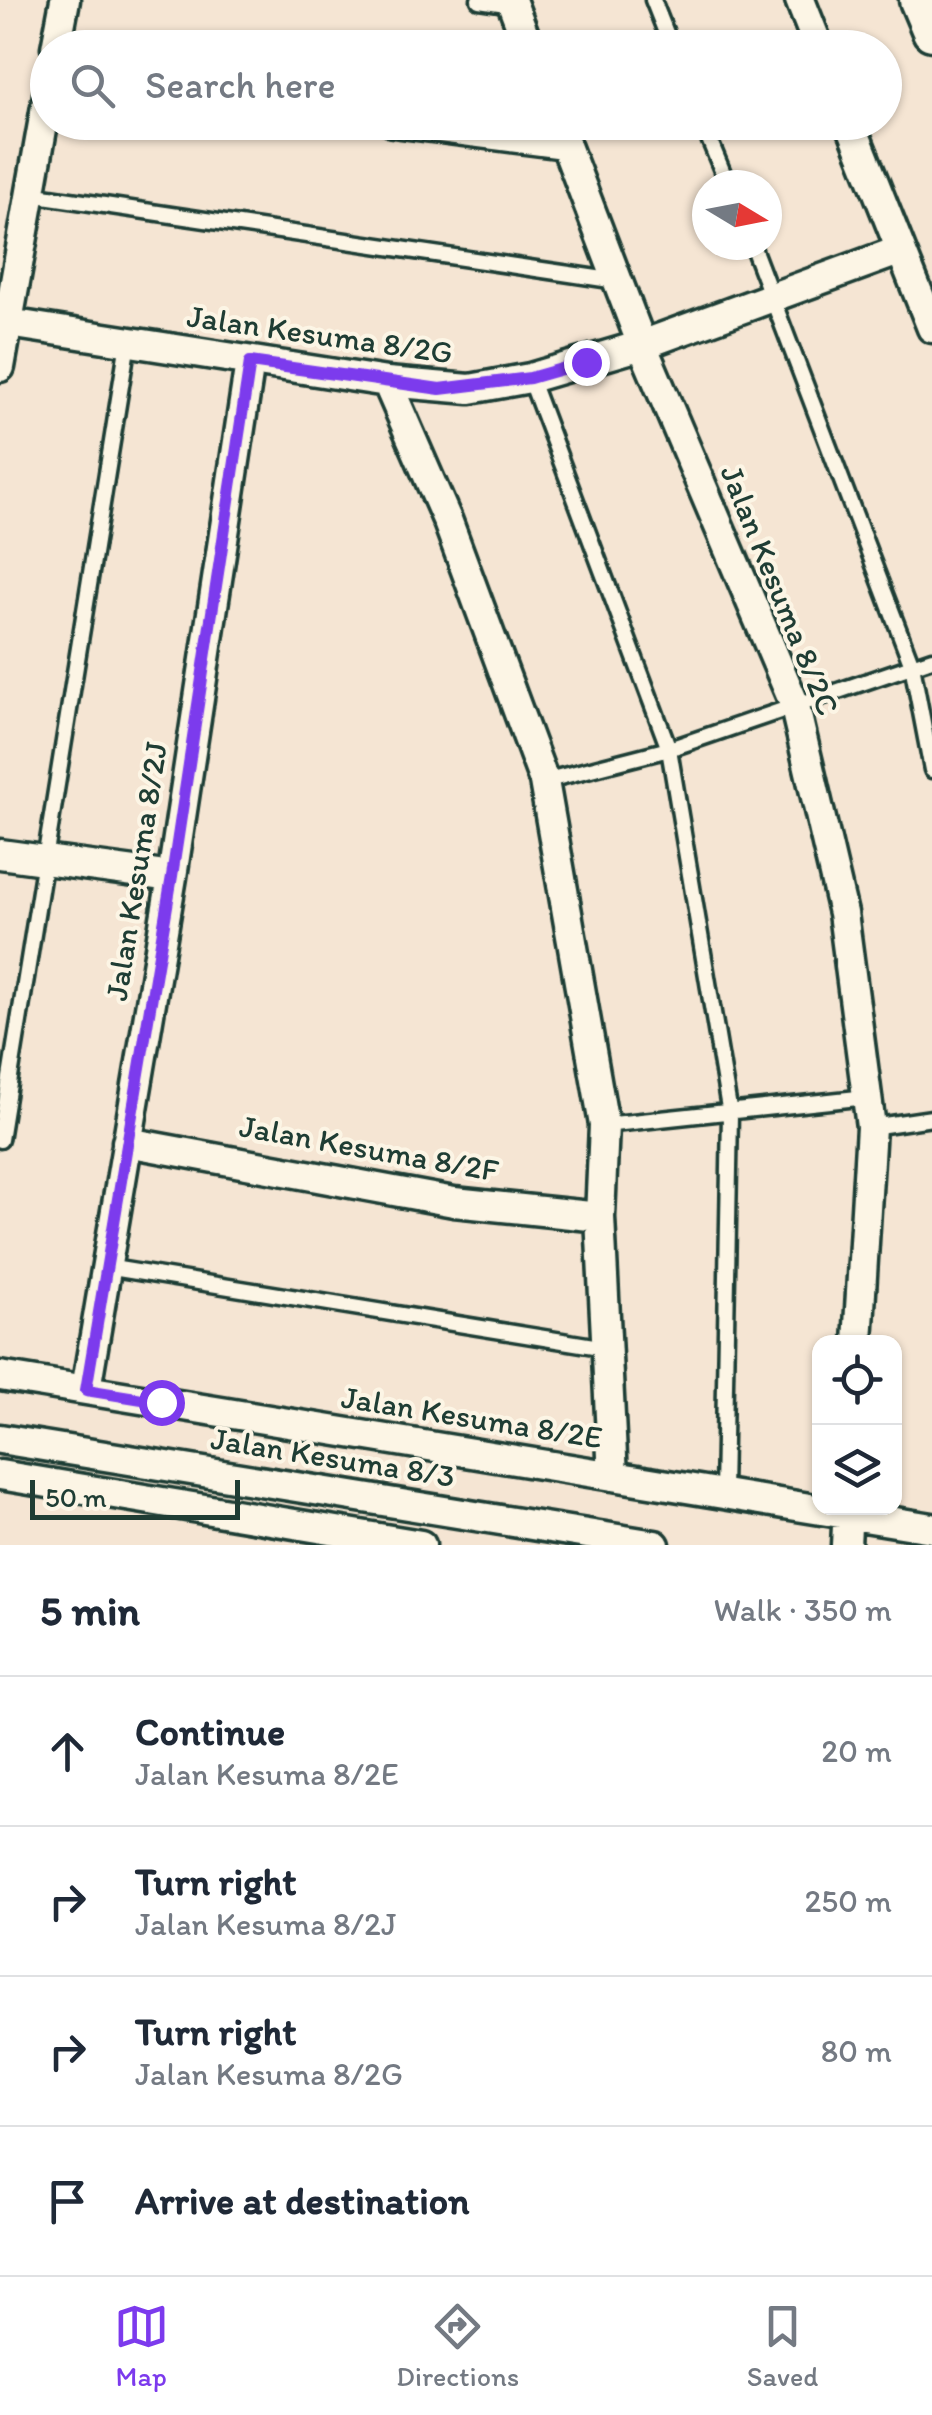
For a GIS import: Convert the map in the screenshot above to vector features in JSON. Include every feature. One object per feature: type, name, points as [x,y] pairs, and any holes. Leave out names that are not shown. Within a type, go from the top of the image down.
[{"type":"street","points":[[59,30],[65,0]]},
{"type":"street","points":[[800,0],[812,30]]},
{"type":"street","points":[[919,0],[932,31]]},
{"type":"street","points":[[512,3],[522,30]]},
{"type":"street","points":[[0,362],[39,140]]},
{"type":"street","name":"Jalan Kesuma 8/2C","points":[[564,140],[642,345],[794,703],[842,912],[867,1097],[870,1127],[858,1335]]},
{"type":"street","points":[[857,140],[932,328]]},
{"type":"street","name":"Jalan Kesuma 8/2G","points":[[9,323],[387,382],[470,389],[530,378],[642,345],[901,250]]},
{"type":"street","name":"Jalan Kesuma 8/2J","points":[[86,1390],[172,876],[250,362]]},
{"type":"street","points":[[387,382],[448,522],[544,781],[589,1020],[604,1125],[600,1217],[613,1476]]},
{"type":"street","points":[[0,854],[172,876]]},
{"type":"street","name":"Jalan Kesuma 8/2F","points":[[128,1142],[454,1202],[600,1217]]},
{"type":"street","name":"Jalan Kesuma 8/2E","points":[[0,1376],[812,1506]]},
{"type":"street","name":"Jalan Kesuma 8/3","points":[[0,1438],[549,1536],[656,1545]]},
{"type":"street","points":[[0,1476],[420,1545]]},
{"type":"street","points":[[846,1545],[848,1515]]},
{"type":"street","name":"Jalan Kesuma 8/2E","points":[[868,1515],[932,1528]]},
{"type":"lane","points":[[479,0],[512,3]]},
{"type":"lane","points":[[653,0],[665,30]]},
{"type":"lane","points":[[709,140],[722,170]]},
{"type":"lane","points":[[29,194],[618,282]]},
{"type":"lane","points":[[758,260],[912,665],[932,770]]},
{"type":"lane","points":[[0,1140],[128,342]]},
{"type":"lane","points":[[530,378],[670,749],[730,1114],[722,1494]]},
{"type":"lane","points":[[544,781],[670,749],[794,703],[932,659]]},
{"type":"lane","points":[[604,1125],[867,1097]]},
{"type":"lane","points":[[870,1127],[932,1118]]},
{"type":"lane","points":[[106,1267],[606,1348]]},
{"type":"route","points":[[161,1402],[86,1390],[172,876],[250,362],[440,389],[470,389],[530,378],[586,362]]}]
